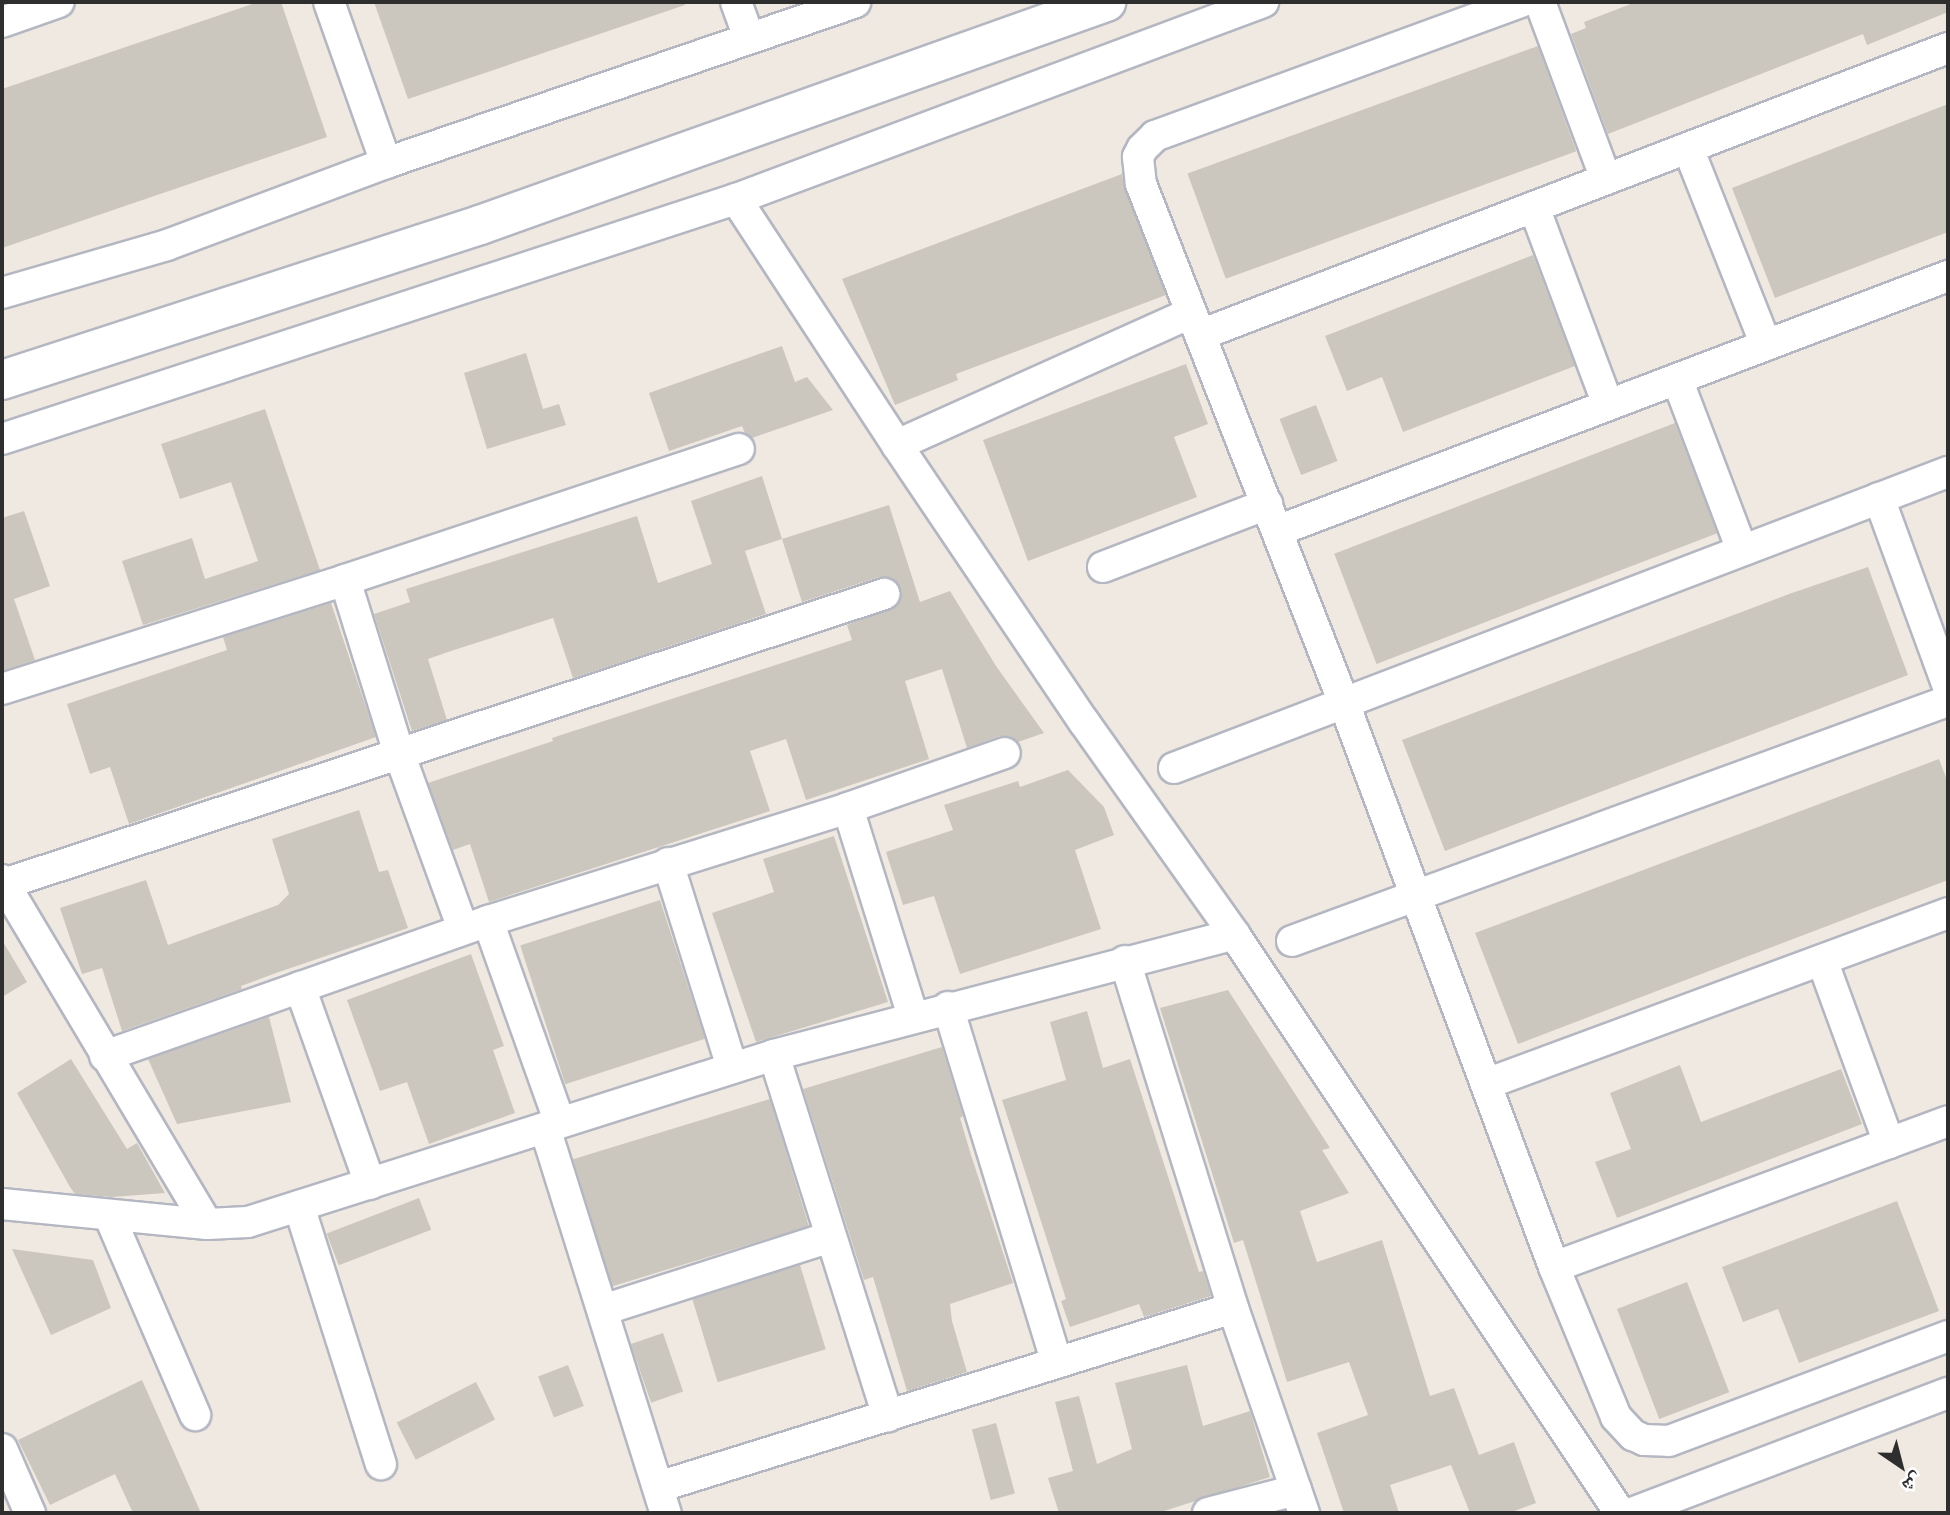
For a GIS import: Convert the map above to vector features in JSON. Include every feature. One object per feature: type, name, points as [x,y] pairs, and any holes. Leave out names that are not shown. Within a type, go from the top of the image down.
[{"type":"street","points":[[2,22],[59,2]]},
{"type":"street","points":[[329,2],[386,163]]},
{"type":"street","points":[[736,2],[749,38]]},
{"type":"street","points":[[2,293],[167,245],[386,163],[855,2]]},
{"type":"street","points":[[2,380],[480,225],[1106,2]]},
{"type":"street","points":[[2,439],[736,199],[1263,2]]},
{"type":"street","points":[[1521,2],[1148,142],[1138,157],[1138,175],[1344,703],[1554,1267],[1616,1418],[1633,1435],[1644,1440],[1669,1441],[1948,1336]]},
{"type":"street","points":[[1541,2],[1606,179]]},
{"type":"street","points":[[897,445],[1196,324],[1534,207],[1948,48]]},
{"type":"street","points":[[1688,148],[1766,345]]},
{"type":"street","points":[[736,199],[897,445],[1084,722],[1234,934],[1620,1513]]},
{"type":"street","points":[[1534,207],[1608,405]]},
{"type":"street","points":[[1103,567],[1272,518],[1608,405],[1948,275]]},
{"type":"street","points":[[1677,379],[1742,550]]},
{"type":"street","points":[[2,689],[345,580],[739,449]]},
{"type":"street","points":[[1174,768],[1948,472]]},
{"type":"street","points":[[1879,498],[1948,687]]},
{"type":"street","points":[[345,580],[399,753],[476,925],[553,1126],[603,1310],[662,1500],[888,1416],[1233,1308]]},
{"type":"street","points":[[207,1224],[3,882],[884,594]]},
{"type":"street","points":[[1292,942],[1948,701]]},
{"type":"street","points":[[105,1056],[476,925],[848,808],[1005,753]]},
{"type":"street","points":[[848,808],[913,1017]]},
{"type":"street","points":[[668,863],[732,1067]]},
{"type":"street","points":[[1486,1084],[1948,913]]},
{"type":"street","points":[[2,1204],[207,1224],[248,1222],[732,1067],[948,1007],[1234,934]]},
{"type":"street","points":[[1822,960],[1889,1143]]},
{"type":"street","points":[[1125,961],[1233,1308],[1300,1502],[1208,1513]]},
{"type":"street","points":[[300,987],[370,1184]]},
{"type":"street","points":[[948,1007],[1057,1363]]},
{"type":"street","points":[[774,1055],[888,1416]]},
{"type":"street","points":[[1554,1267],[1948,1121]]},
{"type":"street","points":[[299,1206],[381,1464]]},
{"type":"street","points":[[109,1215],[195,1415]]},
{"type":"street","points":[[603,1310],[831,1237]]},
{"type":"street","points":[[1632,1513],[1948,1393]]},
{"type":"street","points":[[2,1448],[30,1513]]},
{"type":"building","points":[[258,2],[281,2],[327,137],[2,248],[2,89]]},
{"type":"building","points":[[374,2],[684,2],[685,5],[408,99]]},
{"type":"building","points":[[1636,2],[1948,2],[1948,12],[1867,45],[1863,34],[1608,134],[1571,34],[1586,28],[1584,22]]},
{"type":"building","points":[[1538,46],[1576,151],[1226,279],[1187,174]]},
{"type":"building","points":[[1948,104],[1948,232],[1775,298],[1732,188]]},
{"type":"building","points":[[1122,174],[1125,190],[1166,295],[956,374],[958,380],[895,405],[842,279]]},
{"type":"building","points":[[1533,255],[1575,366],[1403,432],[1382,377],[1347,391],[1325,336]]},
{"type":"building","points":[[782,346],[795,382],[807,377],[833,410],[752,438],[745,433],[742,426],[669,451],[649,393]]},
{"type":"building","points":[[526,353],[543,409],[559,404],[566,425],[487,449],[464,373]]},
{"type":"building","points":[[1186,364],[1208,424],[1174,437],[1197,497],[1028,561],[983,440]]},
{"type":"building","points":[[1316,405],[1338,461],[1301,475],[1280,419]]},
{"type":"building","points":[[265,409],[320,570],[143,625],[122,561],[192,538],[205,579],[258,561],[231,482],[180,499],[161,444]]},
{"type":"building","points":[[1675,423],[1717,533],[1377,664],[1334,554]]},
{"type":"building","points":[[762,476],[782,539],[745,551],[766,614],[573,678],[553,618],[451,651],[428,659],[447,720],[412,731],[374,614],[410,602],[406,589],[637,516],[658,583],[712,564],[691,501]]},
{"type":"building","points":[[889,505],[920,602],[950,591],[996,666],[1044,733],[1018,742],[1009,736],[1000,736],[967,748],[942,669],[905,681],[929,759],[806,800],[786,739],[750,751],[770,811],[489,902],[470,844],[453,850],[428,783],[553,741],[552,738],[852,640],[847,625],[897,605],[901,597],[896,581],[879,577],[802,602],[782,539]]},
{"type":"building","points":[[24,511],[50,586],[14,599],[35,660],[2,671],[2,518]]},
{"type":"building","points":[[1868,567],[1908,675],[1445,851],[1402,740],[1789,594]]},
{"type":"building","points":[[331,603],[376,737],[129,824],[110,767],[90,774],[67,704],[227,650],[223,637]]},
{"type":"building","points":[[1939,759],[1948,783],[1948,880],[1518,1044],[1475,933]]},
{"type":"building","points":[[1068,770],[1104,807],[1114,835],[1075,850],[1101,929],[960,974],[934,896],[903,905],[886,852],[953,830],[944,805],[1018,781],[1020,787]]},
{"type":"building","points":[[359,810],[379,872],[388,870],[408,928],[276,973],[241,986],[242,989],[122,1031],[102,968],[82,974],[60,908],[146,880],[168,945],[278,905],[289,894],[272,839]]},
{"type":"building","points":[[834,836],[888,1002],[756,1042],[712,913],[774,892],[763,859]]},
{"type":"building","points":[[660,900],[705,1039],[565,1084],[520,945]]},
{"type":"building","points":[[2,940],[27,982],[2,997]]},
{"type":"building","points":[[471,954],[504,1046],[493,1050],[515,1113],[429,1144],[407,1082],[380,1091],[347,1000]]},
{"type":"building","points":[[1228,990],[1330,1148],[1322,1150],[1349,1193],[1300,1211],[1317,1262],[1382,1240],[1430,1396],[1454,1388],[1479,1455],[1514,1442],[1536,1503],[1509,1513],[1470,1513],[1451,1465],[1390,1485],[1399,1513],[1344,1513],[1317,1433],[1368,1415],[1349,1362],[1287,1382],[1243,1240],[1234,1243],[1160,1008]]},
{"type":"building","points":[[1087,1011],[1103,1068],[1130,1059],[1199,1272],[1203,1271],[1211,1296],[1144,1317],[1139,1304],[1070,1327],[1061,1301],[1066,1299],[1002,1100],[1066,1080],[1050,1022]]},
{"type":"building","points":[[269,1017],[291,1102],[177,1124],[148,1059]]},
{"type":"building","points":[[942,1047],[963,1116],[960,1118],[971,1155],[1013,1283],[950,1304],[952,1321],[967,1372],[907,1391],[873,1277],[864,1280],[803,1089]]},
{"type":"building","points":[[71,1059],[127,1149],[137,1143],[165,1193],[112,1197],[75,1194],[70,1187],[17,1093]]},
{"type":"building","points":[[1680,1065],[1701,1122],[1841,1069],[1862,1124],[1617,1218],[1595,1162],[1631,1149],[1610,1093]]},
{"type":"building","points":[[770,1099],[809,1226],[612,1286],[573,1159]]},
{"type":"building","points":[[419,1198],[431,1230],[339,1265],[327,1233]]},
{"type":"building","points":[[1897,1201],[1939,1311],[1799,1363],[1778,1309],[1743,1322],[1722,1267]]},
{"type":"building","points":[[12,1249],[93,1260],[111,1308],[51,1335]]},
{"type":"building","points":[[800,1265],[826,1349],[718,1382],[692,1298]]},
{"type":"building","points":[[1687,1282],[1729,1392],[1659,1419],[1617,1309]]},
{"type":"building","points":[[663,1333],[683,1392],[651,1403],[631,1344]]},
{"type":"building","points":[[568,1365],[584,1406],[554,1418],[538,1376]]},
{"type":"building","points":[[1187,1365],[1203,1426],[1250,1411],[1270,1477],[1158,1513],[1059,1513],[1048,1478],[1073,1471],[1055,1402],[1079,1396],[1097,1464],[1132,1449],[1115,1383]]},
{"type":"building","points":[[142,1380],[201,1513],[133,1513],[115,1474],[50,1505],[18,1440]]},
{"type":"building","points":[[476,1382],[495,1419],[416,1460],[397,1422]]},
{"type":"building","points":[[996,1423],[1015,1494],[991,1500],[972,1429]]}]
